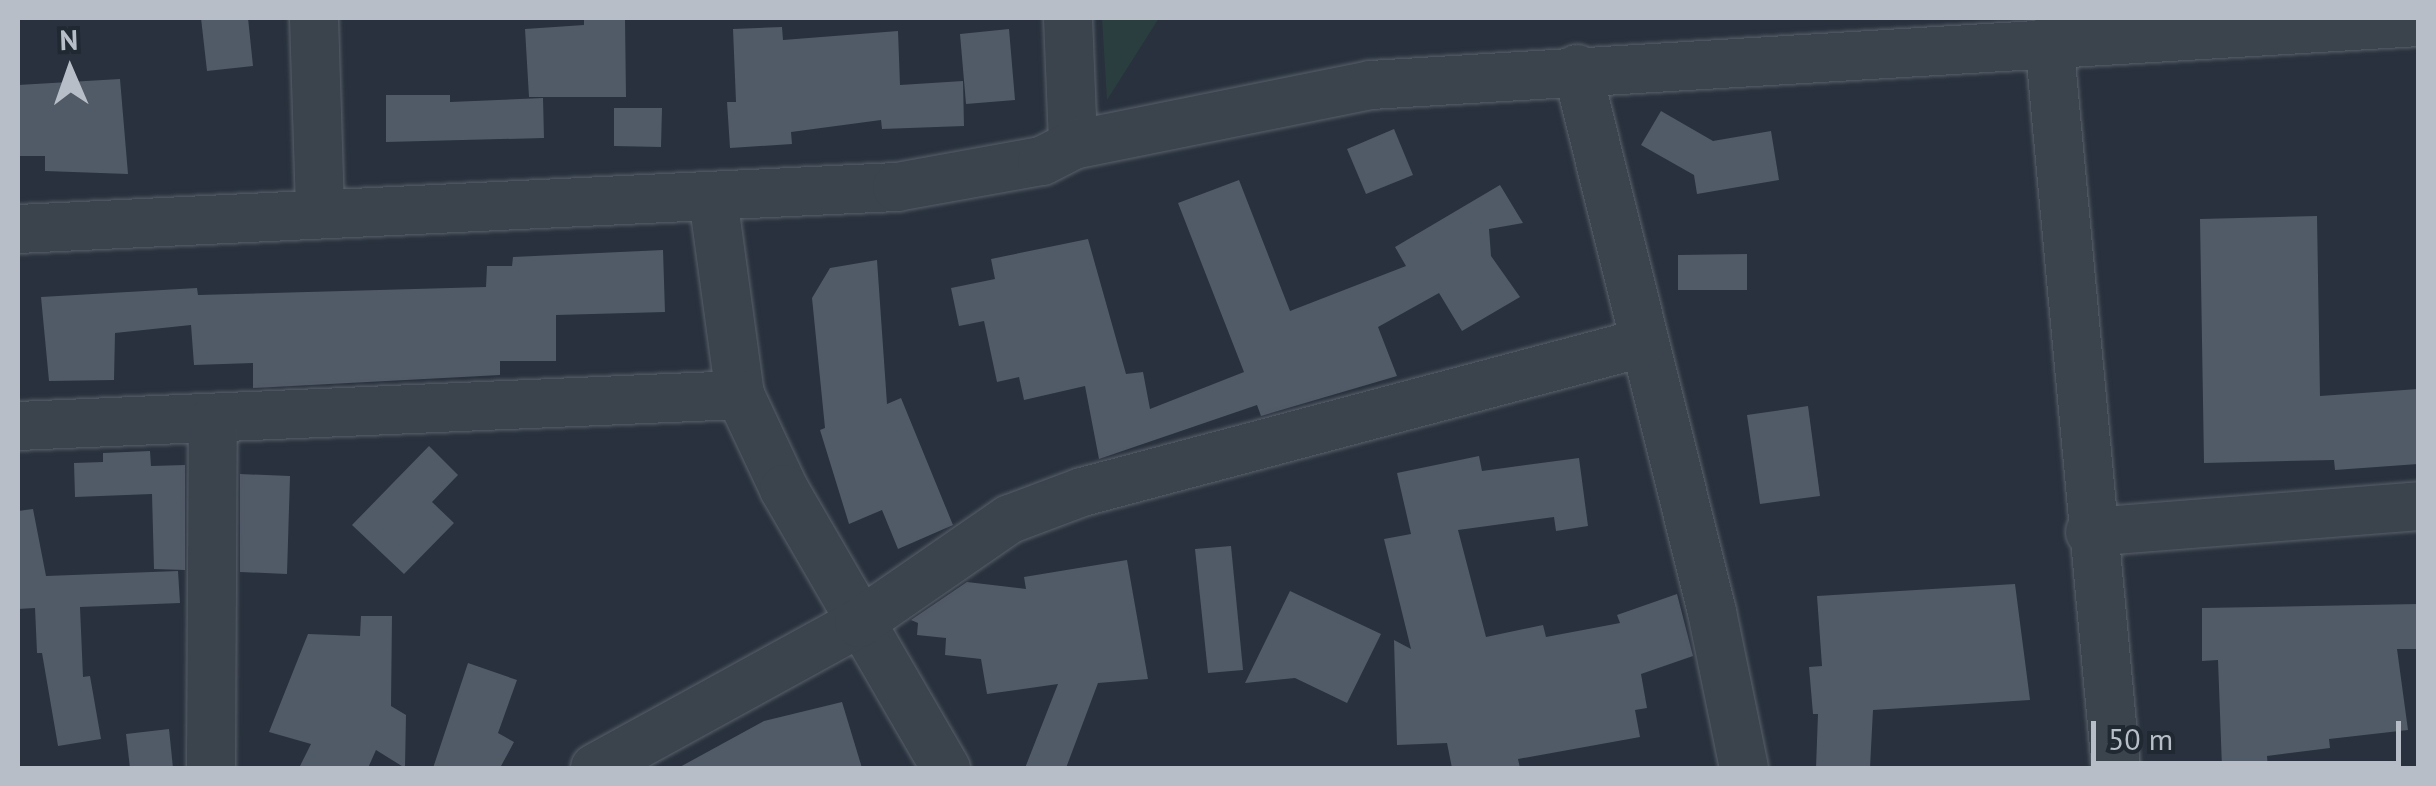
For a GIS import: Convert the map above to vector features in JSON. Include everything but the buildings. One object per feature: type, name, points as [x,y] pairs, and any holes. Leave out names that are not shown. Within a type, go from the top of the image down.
[{"type":"street","points":[[314,18],[320,214]]},
{"type":"street","points":[[1068,18],[1073,145]]},
{"type":"street","points":[[18,228],[897,187],[1042,162],[1073,145],[1371,85],[2284,22],[2418,22]]},
{"type":"street","points":[[2049,40],[2090,532],[2116,768]]},
{"type":"street","points":[[1577,68],[1712,612],[1744,768]]},
{"type":"street","points":[[713,198],[740,395],[784,490],[946,768]]},
{"type":"street","points":[[595,768],[859,623],[1010,519],[1082,492],[1642,342]]},
{"type":"street","points":[[18,426],[213,421],[740,395]]},
{"type":"street","points":[[211,768],[213,421]]},
{"type":"street","points":[[2090,532],[2418,506]]},
{"type":"shaded area","points":[[1102,18],[1159,18],[1107,100]]}]
